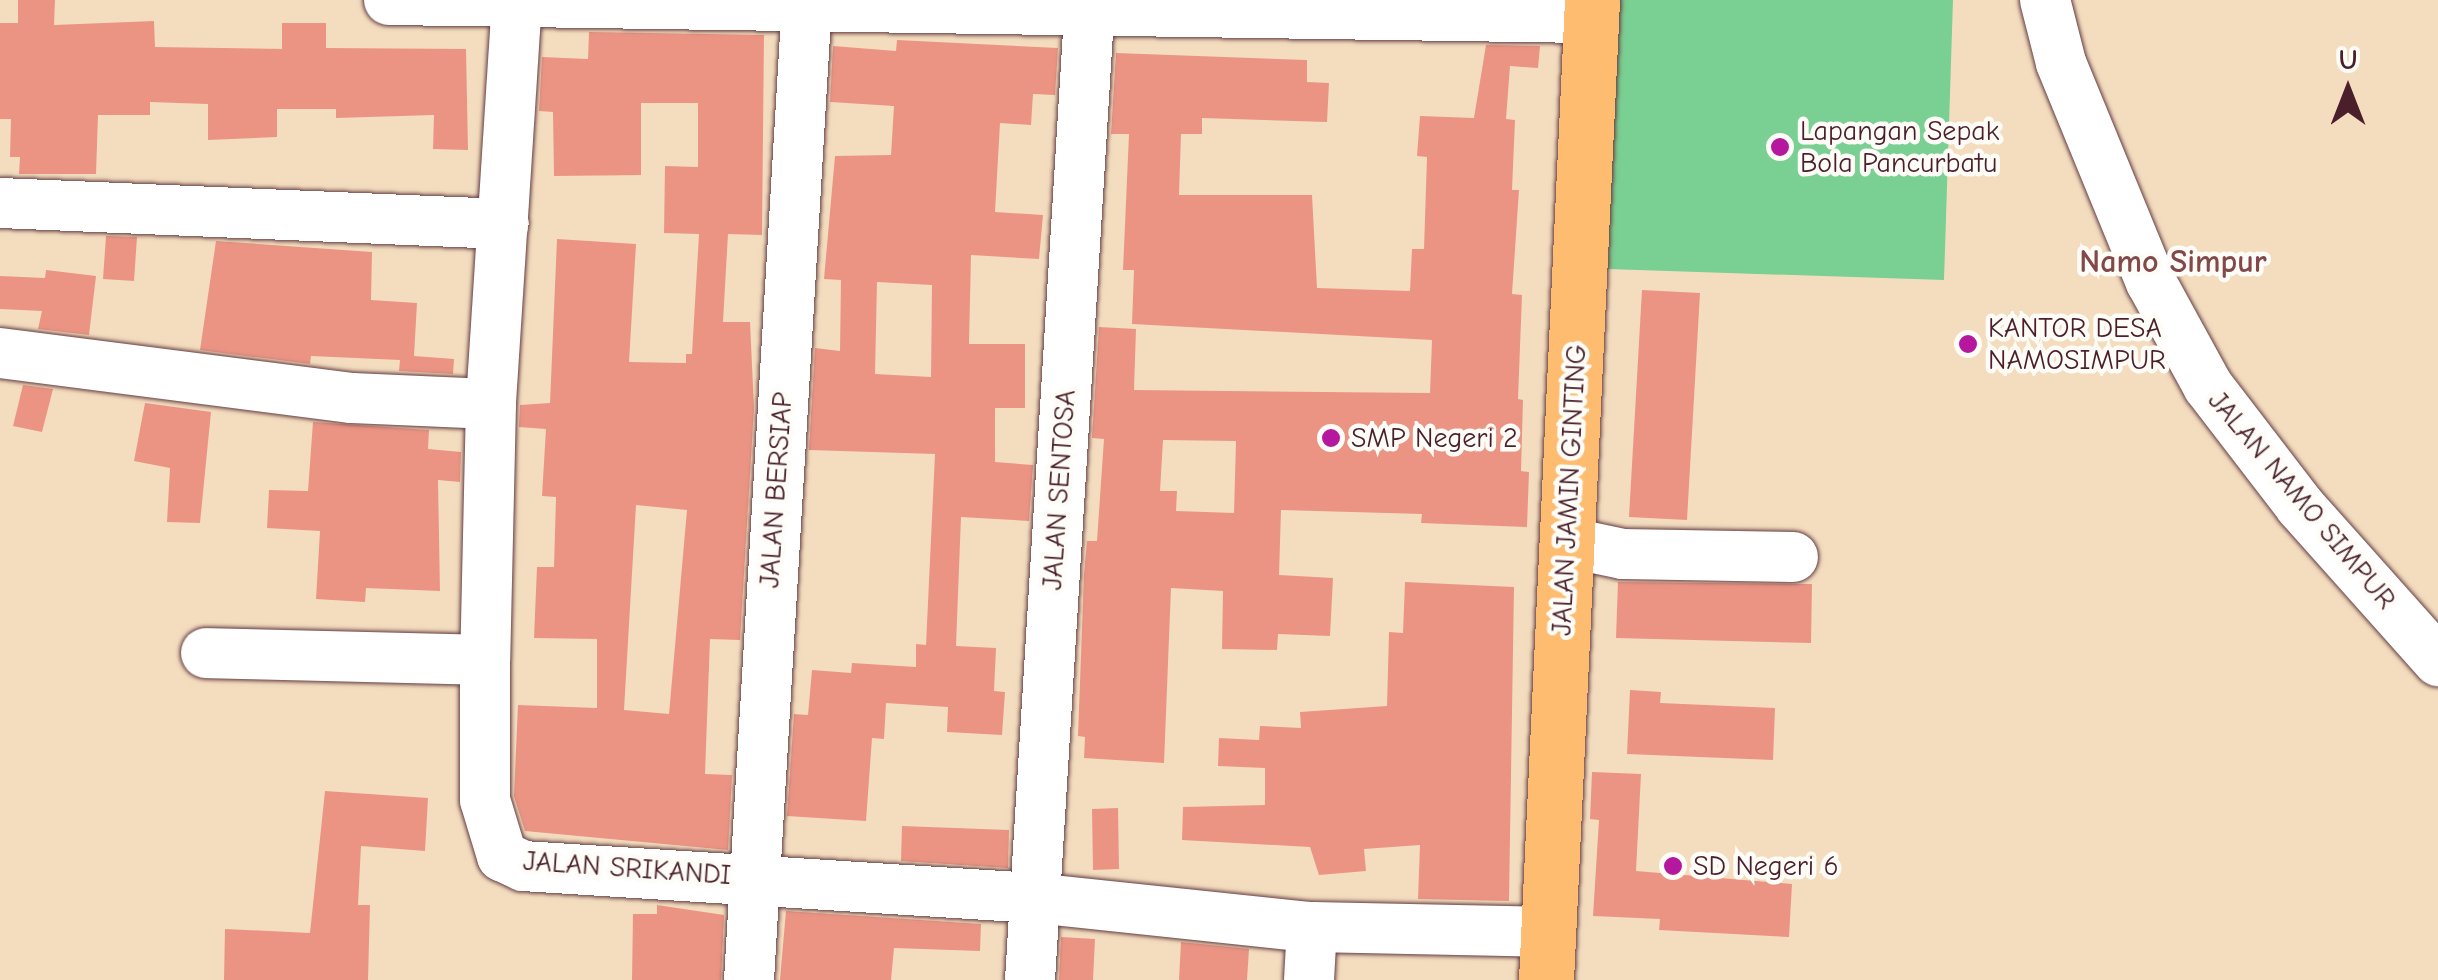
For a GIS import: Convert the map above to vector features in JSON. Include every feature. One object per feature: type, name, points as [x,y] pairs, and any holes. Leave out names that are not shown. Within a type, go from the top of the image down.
[{"type":"highway","name":"JALAN JAMIN GINTING","points":[[1548,956],[1592,9]]},
{"type":"street","points":[[390,0],[1592,9]]},
{"type":"street","name":"JALAN NAMO SIMPUR","points":[[2045,0],[2061,63],[2151,282],[2208,386],[2300,506],[2438,660]]},
{"type":"street","name":"JALAN SRIKANDI","points":[[517,1],[491,404],[485,660],[485,800],[502,856],[523,866],[752,877],[1034,898],[1548,956]]},
{"type":"street","name":"JALAN BERSIAP","points":[[749,980],[752,877],[807,2]]},
{"type":"street","name":"JALAN SENTOSA","points":[[1030,980],[1090,6]]},
{"type":"street","points":[[0,203],[504,224]]},
{"type":"street","points":[[0,353],[352,398],[491,404]]},
{"type":"street","points":[[1566,542],[1623,554],[1793,557]]},
{"type":"street","points":[[206,653],[485,660]]},
{"type":"street","points":[[1309,980],[1312,928]]},
{"type":"green space","name":"Lapangan Sepak Bola Pancurbatu","points":[[1616,0],[1953,0],[1944,280],[1608,269]]},
{"type":"building","points":[[18,0],[55,0],[54,25],[154,21],[155,47],[282,49],[282,23],[326,23],[326,48],[466,49],[468,150],[433,149],[434,115],[336,118],[336,109],[277,109],[277,137],[208,140],[208,104],[150,102],[150,115],[98,115],[96,174],[19,174],[20,157],[10,157],[11,119],[0,119],[0,23],[18,23]]},
{"type":"building","points":[[589,32],[764,35],[762,235],[728,234],[723,322],[750,322],[754,408],[740,640],[710,639],[705,774],[732,775],[728,850],[525,831],[514,796],[518,705],[597,708],[597,639],[534,638],[537,567],[554,567],[556,497],[542,496],[546,429],[519,427],[520,405],[550,403],[557,239],[636,244],[629,362],[686,363],[686,354],[692,354],[699,234],[664,233],[665,166],[698,167],[698,103],[641,103],[641,175],[554,176],[553,112],[539,111],[542,57],[588,59]],"holes":[[[636,505],[687,510],[669,714],[624,710]]]},
{"type":"building","points":[[897,40],[1058,48],[1055,95],[1033,94],[1031,125],[1000,123],[995,212],[1043,215],[1039,259],[971,255],[969,344],[1025,344],[1025,408],[995,408],[995,462],[1033,465],[1029,521],[961,517],[956,646],[996,648],[994,691],[1005,692],[1002,735],[947,732],[948,707],[886,703],[884,739],[872,738],[866,821],[787,816],[794,714],[808,715],[812,670],[851,673],[852,663],[916,667],[916,644],[926,645],[935,454],[809,450],[815,348],[840,351],[841,280],[824,279],[835,156],[891,155],[894,106],[830,102],[833,46],[896,51]],"holes":[[[877,282],[932,285],[931,377],[875,374]]]},
{"type":"building","points":[[1486,45],[1540,46],[1538,68],[1510,66],[1506,119],[1515,120],[1512,190],[1519,190],[1512,294],[1522,295],[1518,399],[1523,400],[1521,471],[1529,472],[1527,527],[1421,523],[1422,514],[1281,510],[1279,575],[1333,578],[1330,636],[1278,634],[1277,650],[1222,649],[1223,591],[1171,588],[1164,763],[1084,758],[1085,737],[1078,736],[1084,575],[1087,541],[1097,541],[1104,439],[1092,438],[1099,327],[1136,329],[1134,390],[1430,393],[1432,340],[1132,324],[1134,270],[1123,270],[1129,134],[1111,134],[1116,53],[1307,60],[1307,82],[1329,83],[1327,122],[1202,118],[1202,134],[1181,134],[1179,195],[1312,195],[1317,288],[1410,291],[1412,249],[1424,249],[1427,157],[1417,156],[1420,116],[1474,118]],"holes":[[[1163,440],[1236,441],[1234,513],[1176,511],[1177,491],[1160,491]]]},
{"type":"building","points":[[106,236],[137,237],[134,281],[103,279]]},
{"type":"building","points":[[216,241],[372,252],[371,300],[417,303],[414,356],[454,359],[453,374],[399,371],[400,360],[311,356],[310,364],[200,350]]},
{"type":"building","points":[[46,270],[96,276],[89,335],[38,329],[42,311],[0,309],[0,276],[45,278]]},
{"type":"building","points":[[1642,290],[1700,293],[1687,520],[1629,517]]},
{"type":"building","points":[[23,385],[53,389],[42,432],[13,426]]},
{"type":"building","points":[[145,403],[211,412],[200,523],[167,522],[170,468],[134,461]]},
{"type":"building","points":[[313,422],[429,430],[428,449],[461,452],[460,482],[438,480],[440,591],[366,588],[365,602],[316,599],[320,531],[267,528],[269,490],[308,491]]},
{"type":"building","points":[[1405,582],[1514,587],[1509,901],[1418,899],[1420,845],[1364,849],[1366,871],[1319,875],[1310,847],[1182,840],[1183,807],[1265,805],[1265,768],[1218,766],[1219,738],[1259,740],[1260,726],[1301,728],[1300,712],[1387,706],[1389,632],[1403,633]]},
{"type":"building","points":[[1618,582],[1812,584],[1811,643],[1616,638]]},
{"type":"building","points":[[1630,690],[1661,692],[1660,703],[1775,708],[1773,760],[1627,754]]},
{"type":"building","points":[[1592,772],[1641,774],[1636,871],[1792,884],[1789,937],[1659,930],[1660,919],[1593,916],[1599,820],[1590,819]]},
{"type":"building","points":[[325,791],[428,798],[425,851],[361,846],[358,905],[370,905],[368,980],[224,980],[225,929],[310,933]]},
{"type":"building","points":[[1118,808],[1119,869],[1093,870],[1092,809]]},
{"type":"building","points":[[902,826],[1009,830],[1008,868],[901,861]]},
{"type":"building","points":[[657,905],[724,915],[721,980],[632,980],[633,914],[657,914]]},
{"type":"building","points":[[786,911],[981,924],[980,951],[894,948],[891,980],[780,980]]},
{"type":"building","points":[[1061,937],[1095,939],[1093,980],[1059,980]]},
{"type":"building","points":[[1181,942],[1249,949],[1247,980],[1179,980]]},
{"type":"place","name":"Lapangan Sepak Bola Pancurbatu","points":[[1780,147]]},
{"type":"place","name":"KANTOR DESA NAMOSIMPUR","points":[[1968,344]]},
{"type":"place","name":"SMP Negeri 2","points":[[1331,438]]},
{"type":"place","name":"SD Negeri 6","points":[[1673,866]]},
{"type":"district","name":"Namo Simpur","points":[[2173,262]]}]
